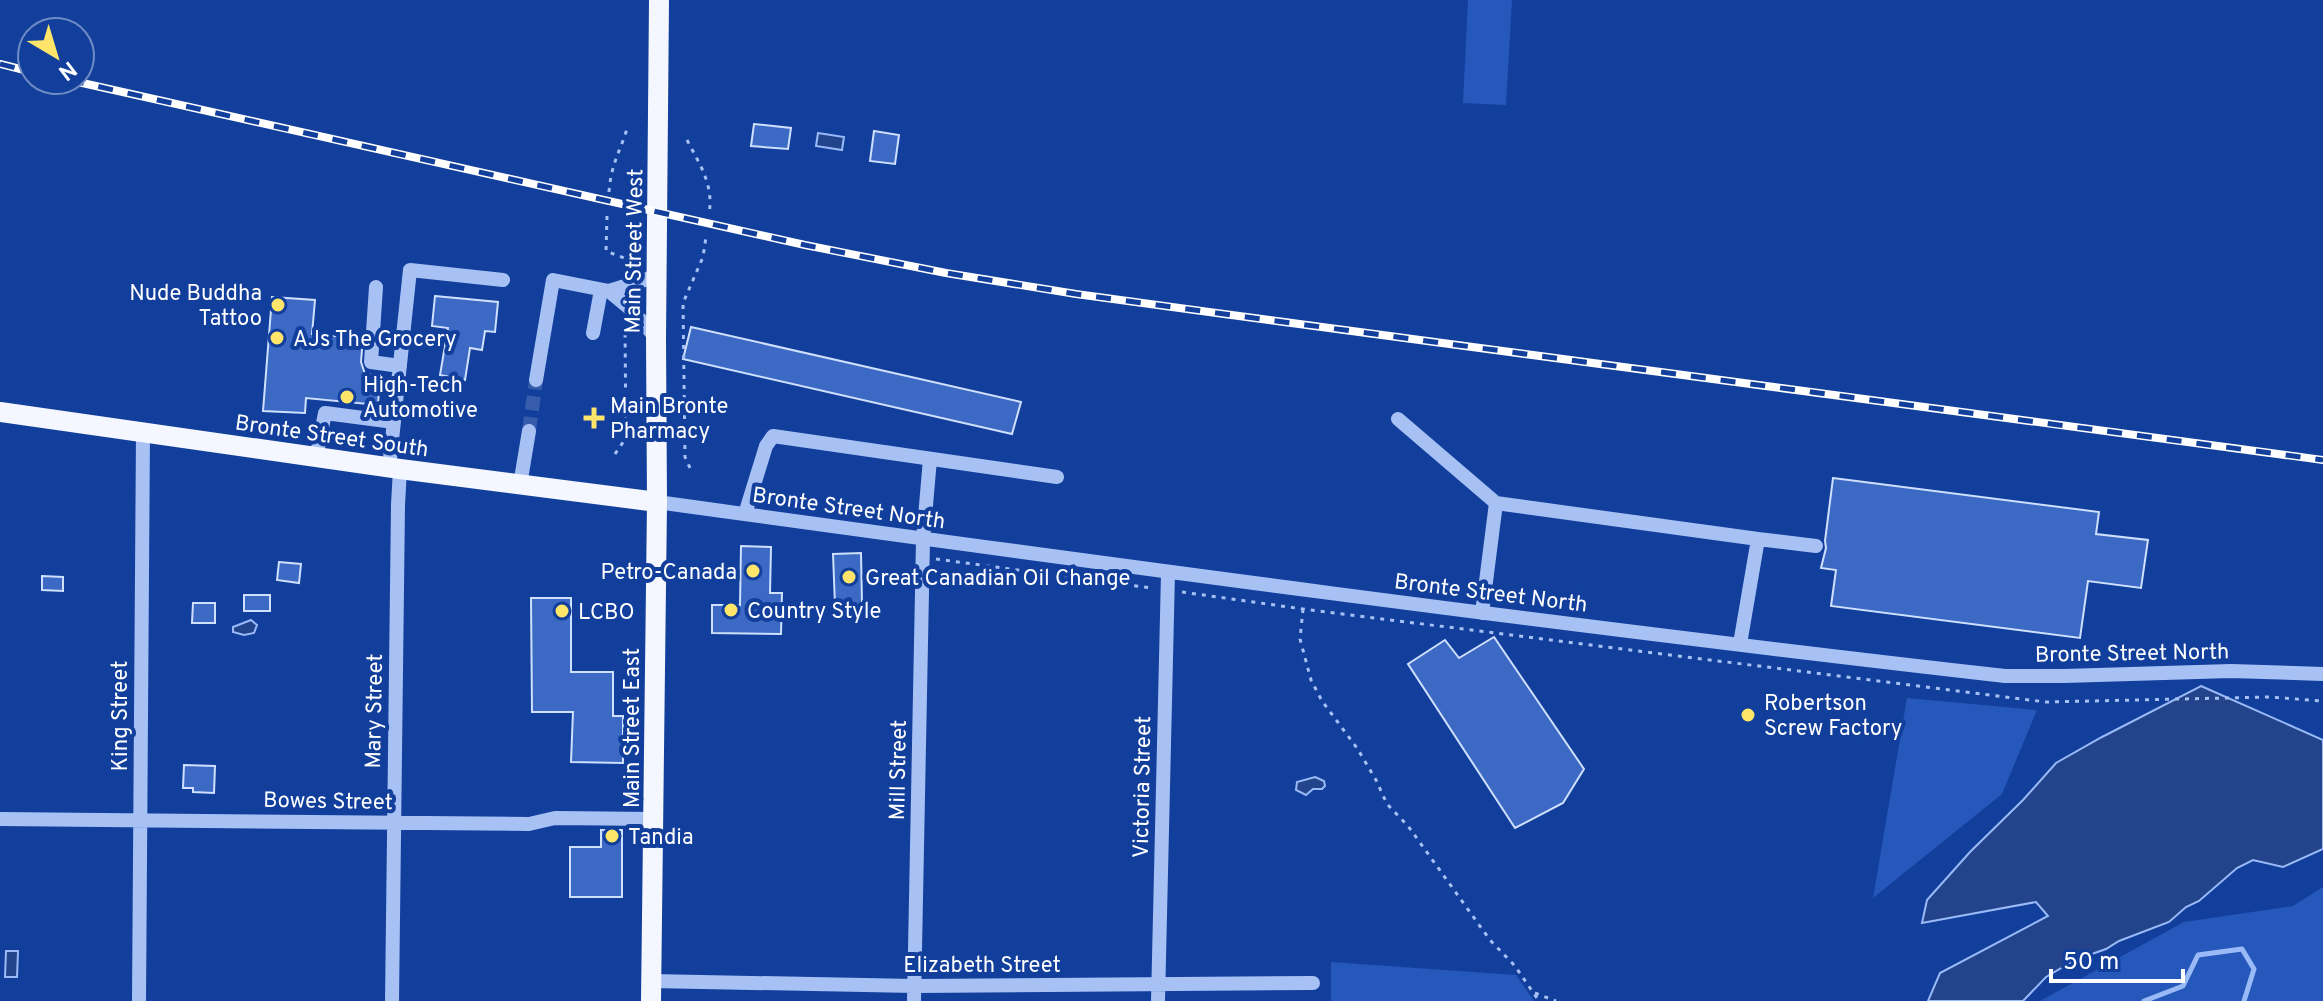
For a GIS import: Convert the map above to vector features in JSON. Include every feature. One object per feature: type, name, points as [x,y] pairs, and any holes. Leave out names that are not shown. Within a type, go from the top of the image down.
[{"type":"main road","name":"Main Street West","points":[[657,502],[659,0]]},
{"type":"main road","name":"Bronte Street South","points":[[0,412],[316,458],[657,502]]},
{"type":"main road","name":"Main Street East","points":[[651,991],[657,502]]},
{"type":"street","name":"Mary Street","points":[[392,1001],[398,505],[394,422],[410,270],[503,280]]},
{"type":"street","points":[[605,291],[657,272]]},
{"type":"street","points":[[536,380],[553,280],[605,291],[625,304],[656,338]]},
{"type":"street","points":[[376,287],[371,362],[400,366]]},
{"type":"street","points":[[593,333],[605,291]]},
{"type":"street","points":[[316,458],[325,413],[394,422]]},
{"type":"street","points":[[1398,419],[1496,503],[1816,546]]},
{"type":"street","points":[[520,485],[529,431]]},
{"type":"street","name":"King Street","points":[[139,1001],[143,432]]},
{"type":"street","points":[[745,514],[766,446],[773,436],[1057,477]]},
{"type":"street","name":"Mill Street","points":[[915,994],[923,540],[930,459]]},
{"type":"street","name":"Bronte Street North","points":[[657,502],[1306,591],[2005,676],[2231,671],[2323,674]]},
{"type":"street","points":[[1482,613],[1496,503]]},
{"type":"street","points":[[1740,644],[1758,539]]},
{"type":"street","name":"Victoria Street","points":[[1158,993],[1168,573]]},
{"type":"street","name":"Bowes Street","points":[[0,819],[529,824],[555,818],[654,819]]},
{"type":"street","name":"Elizabeth Street","points":[[651,991],[1158,993],[1313,983]]},
{"type":"path","points":[[609,192],[613,161],[628,126]]},
{"type":"path","points":[[687,140],[707,177],[711,200],[709,214]]},
{"type":"path","points":[[607,216],[606,251],[657,272]]},
{"type":"path","points":[[690,468],[685,457],[683,303],[703,257],[706,237]]},
{"type":"path","points":[[615,454],[626,438],[625,304]]},
{"type":"path","points":[[1306,591],[1300,639],[1311,680],[1322,701],[1357,748],[1387,804],[1408,826],[1474,919],[1515,966],[1539,1001]]},
{"type":"path","points":[[1532,992],[1556,1001]]},
{"type":"shaded area","points":[[1468,0],[1512,0],[1506,105],[1463,103]]},
{"type":"shaded area","points":[[818,133],[844,137],[842,150],[816,146]]},
{"type":"shaded area","points":[[251,620],[257,625],[254,633],[244,635],[233,632],[233,627]]},
{"type":"shaded area","points":[[2201,686],[2323,740],[2323,849],[2283,867],[2253,860],[2237,868],[2169,922],[2075,960],[2046,977],[2023,1001],[1928,1001],[1940,973],[2048,916],[2036,902],[1922,923],[1927,900],[2056,763]]},
{"type":"shaded area","points":[[1907,698],[2037,710],[2002,794],[1873,898]]},
{"type":"shaded area","points":[[1315,777],[1324,781],[1322,789],[1313,789],[1306,795],[1296,790],[1297,782]]},
{"type":"shaded area","points":[[2323,887],[2323,1001],[2040,1001],[2184,922],[2293,906]]},
{"type":"shaded area","points":[[6,951],[18,951],[17,977],[5,977]]},
{"type":"shaded area","points":[[1331,962],[1516,975],[1534,1001],[1331,1001]]},
{"type":"building","points":[[754,124],[791,128],[788,149],[751,146]]},
{"type":"building","points":[[874,131],[899,135],[895,164],[870,161]]},
{"type":"building","points":[[435,296],[498,302],[495,332],[485,331],[482,350],[470,348],[465,380],[440,375],[448,328],[432,326]]},
{"type":"building","points":[[272,297],[315,300],[312,334],[363,338],[361,362],[365,374],[380,375],[378,405],[306,398],[305,413],[263,411]]},
{"type":"building","points":[[691,327],[1021,402],[1012,434],[683,359]]},
{"type":"building","points":[[1833,478],[2099,512],[2096,534],[2148,540],[2141,588],[2088,581],[2080,638],[1831,606],[1836,570],[1821,568]]},
{"type":"building","points":[[741,546],[771,547],[770,593],[782,593],[781,634],[712,633],[712,605],[740,605]]},
{"type":"building","points":[[861,553],[862,604],[835,605],[833,554]]},
{"type":"building","points":[[279,562],[301,564],[299,583],[277,580]]},
{"type":"building","points":[[42,576],[63,577],[63,591],[42,590]]},
{"type":"building","points":[[244,595],[270,595],[270,611],[244,611]]},
{"type":"building","points":[[531,598],[571,598],[571,672],[613,672],[613,716],[623,716],[623,763],[571,762],[573,712],[532,712]]},
{"type":"building","points":[[193,603],[215,603],[215,623],[192,623]]},
{"type":"building","points":[[1494,637],[1584,769],[1563,803],[1515,828],[1408,664],[1445,640],[1459,658]]},
{"type":"building","points":[[184,765],[215,766],[214,793],[183,788]]},
{"type":"building","points":[[601,830],[622,830],[622,897],[570,897],[570,847],[601,847]]},
{"type":"waterway","points":[[2144,1001],[2183,986],[2198,955],[2242,949],[2254,969],[2244,1001]]},
{"type":"tunnel","points":[[529,431],[536,380]]},
{"type":"railway","points":[[0,64],[16,68]]},
{"type":"railway","points":[[96,86],[805,245],[946,273],[1076,294],[2323,460]]},
{"type":"place","name":"Nude Buddha Tattoo","points":[[278,305]]},
{"type":"place","name":"AJs The Grocery","points":[[277,338]]},
{"type":"place","name":"High-Tech Automotive","points":[[347,397]]},
{"type":"place","name":"Main Bronte Pharmacy","points":[[594,418]]},
{"type":"place","name":"Petro-Canada","points":[[753,571]]},
{"type":"place","name":"Great Canadian Oil Change","points":[[849,577]]},
{"type":"place","name":"Country Style","points":[[731,610]]},
{"type":"place","name":"LCBO","points":[[562,611]]},
{"type":"place","name":"Robertson Screw Factory","points":[[1748,715]]},
{"type":"place","name":"Tandia","points":[[612,836]]}]
